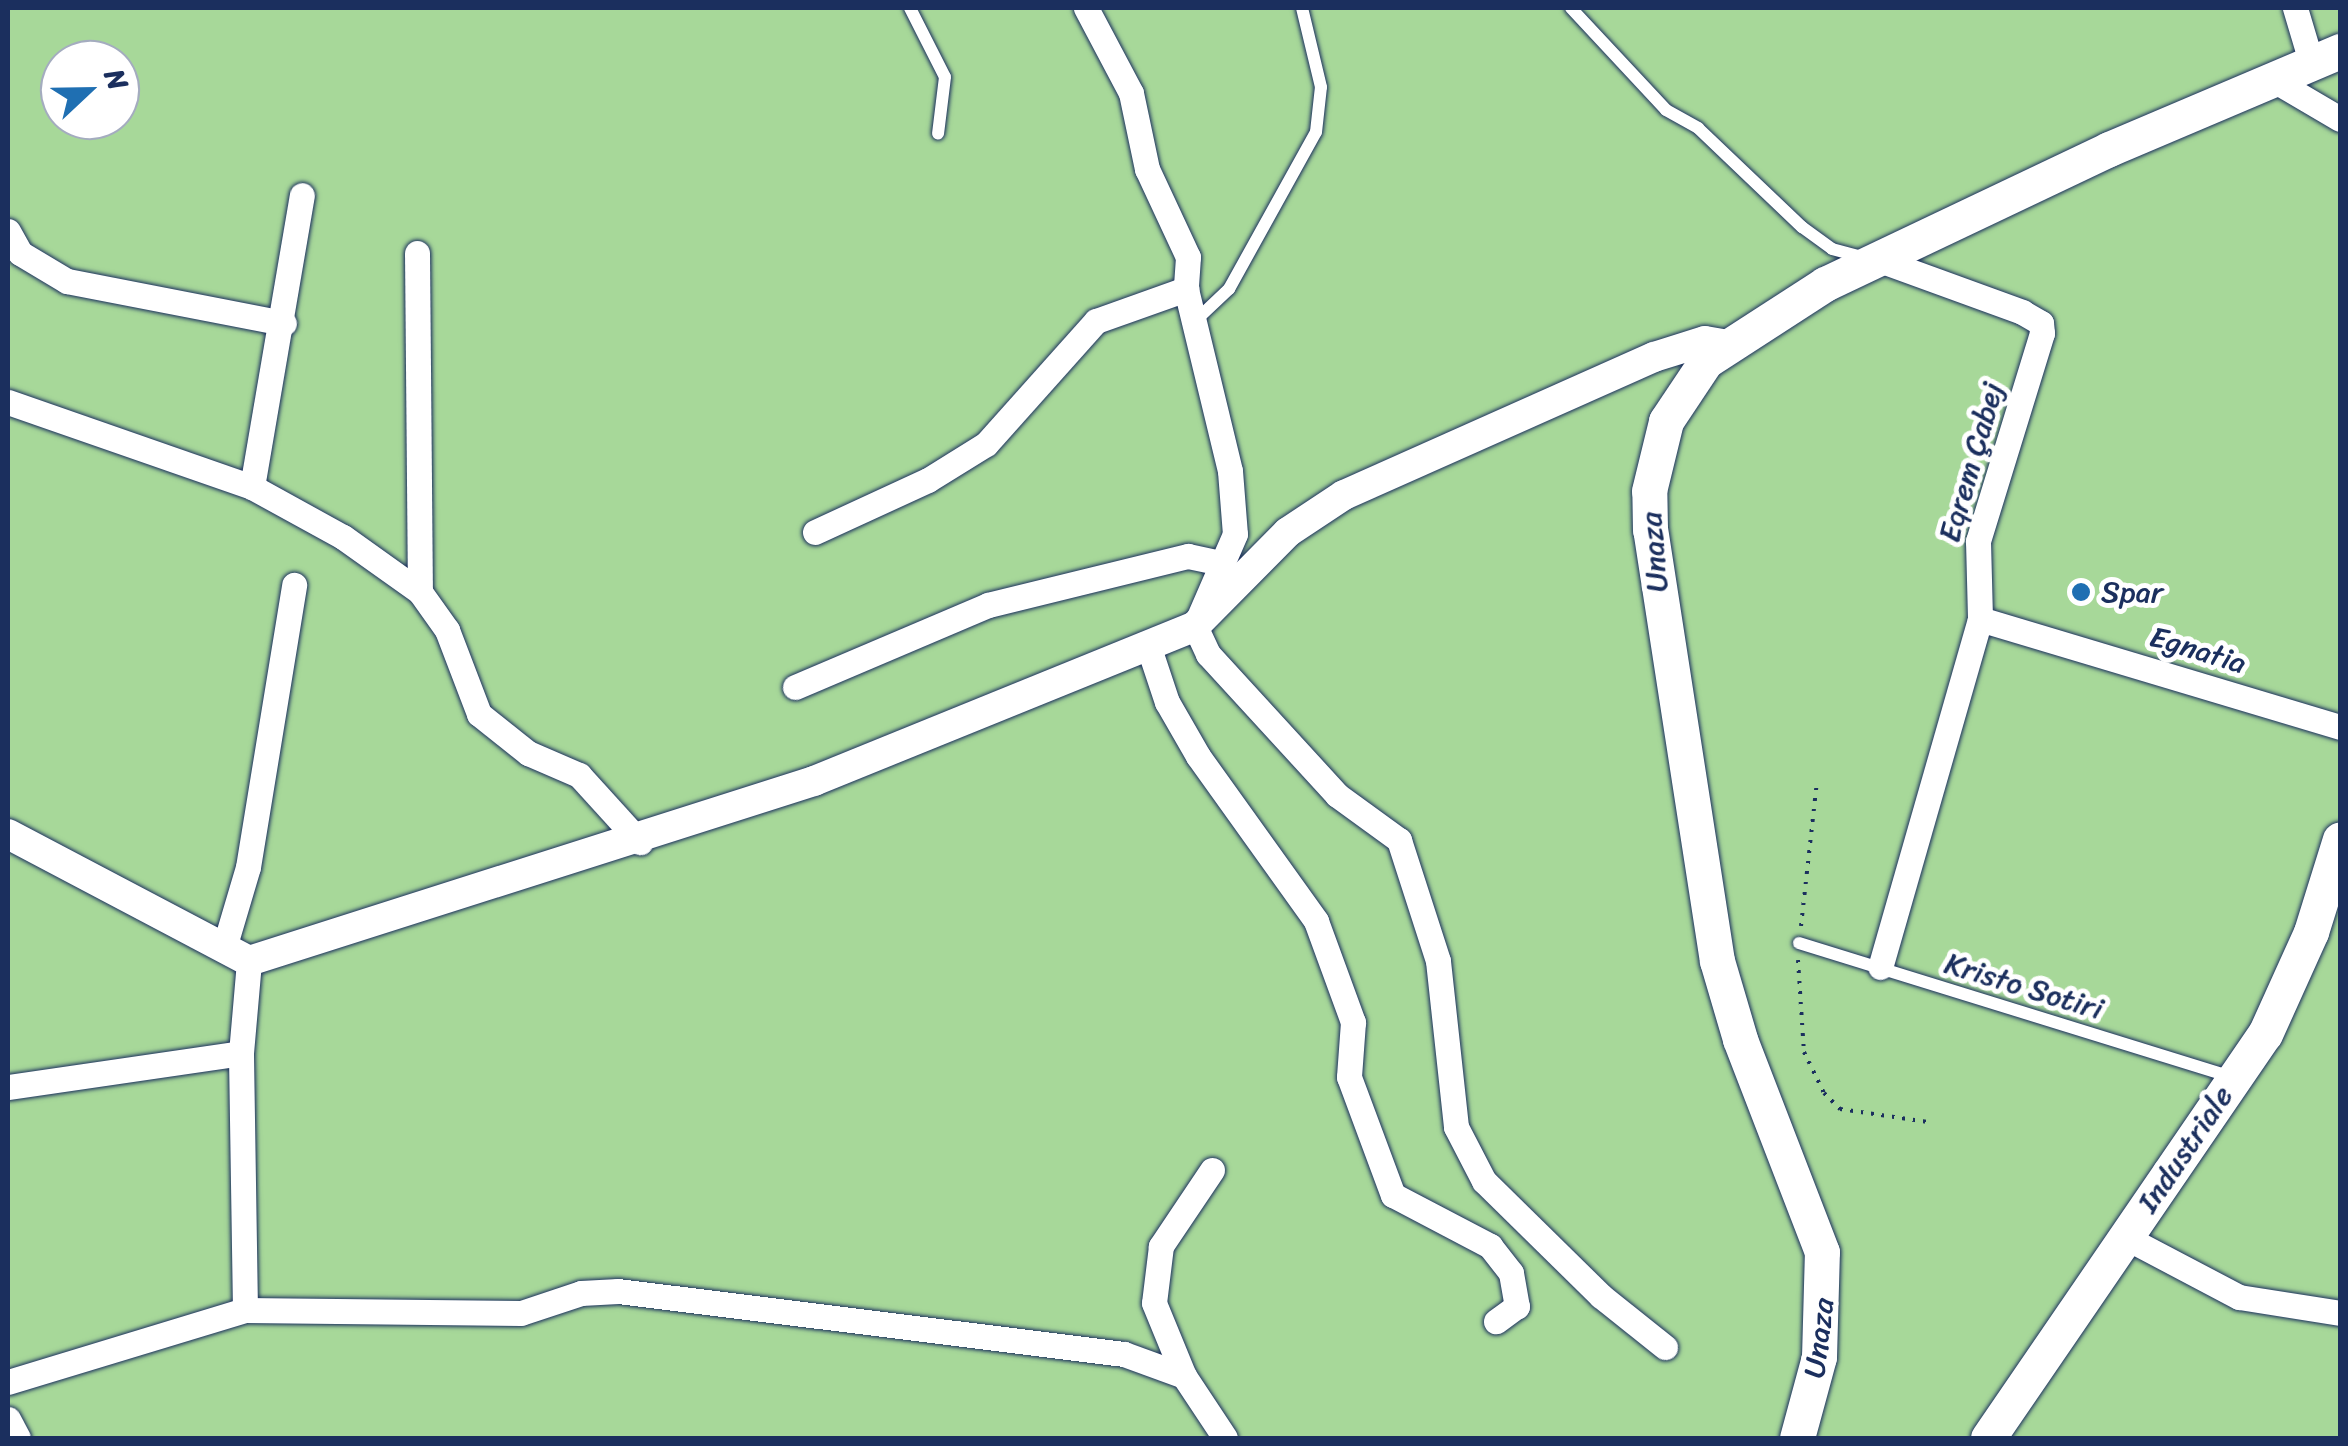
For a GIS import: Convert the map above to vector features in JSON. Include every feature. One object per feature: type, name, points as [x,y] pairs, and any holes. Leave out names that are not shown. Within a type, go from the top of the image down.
[{"type":"main road","name":"Unaza","points":[[1797,1438],[1819,1357],[1822,1252],[1740,1039],[1718,961],[1650,530],[1649,491],[1666,421],[1695,375],[1727,345],[1874,258],[2109,149],[2277,82],[2326,58]]},
{"type":"main road","name":"Industriale","points":[[1997,1436],[2288,989],[2340,839]]},
{"type":"street","points":[[1086,8],[1130,93],[1147,169],[1180,230],[1188,257],[1186,289],[1193,323],[1230,471],[1235,534],[1195,626],[1208,654],[1337,795],[1398,840],[1438,961],[1456,1127],[1484,1181],[1601,1296],[1665,1347]]},
{"type":"street","points":[[2296,8],[2326,58]]},
{"type":"street","points":[[2277,82],[2340,119]]},
{"type":"street","points":[[252,487],[284,324],[302,195]]},
{"type":"street","points":[[8,231],[20,253],[67,281],[284,324]]},
{"type":"street","points":[[418,253],[420,592]]},
{"type":"street","name":"Eqrem Çabej","points":[[1874,258],[2041,324],[1978,541],[1980,620],[1880,967]]},
{"type":"street","points":[[815,532],[928,480],[986,444],[1096,322],[1186,289]]},
{"type":"street","points":[[8,834],[237,954],[640,842],[814,781],[1195,626],[1288,532],[1344,495],[1654,357],[1705,342],[1727,345]]},
{"type":"street","points":[[8,402],[252,487],[343,538],[420,592],[447,630],[480,714],[528,752],[579,775],[640,842]]},
{"type":"street","points":[[796,688],[988,605],[1188,556],[1220,563]]},
{"type":"street","points":[[245,1310],[237,954],[294,585]]},
{"type":"street","name":"Egnatia","points":[[1980,620],[2340,726]]},
{"type":"street","points":[[1148,644],[1167,702],[1198,756],[1316,921],[1354,1022],[1349,1077],[1393,1195],[1490,1246],[1511,1273],[1517,1306],[1496,1321]]},
{"type":"street","points":[[8,1087],[241,1053]]},
{"type":"street","points":[[1212,1170],[1161,1246],[1154,1272],[1154,1302],[1184,1376],[1226,1438]]},
{"type":"street","points":[[2125,1237],[2238,1297],[2298,1312],[2340,1313]]},
{"type":"street","points":[[8,1382],[245,1310],[520,1313],[580,1293],[659,1294],[1124,1354],[1184,1376]]},
{"type":"street","points":[[8,1419],[18,1438]]},
{"type":"lane","points":[[910,8],[945,77],[938,134]]},
{"type":"lane","points":[[1193,323],[1229,289],[1316,132],[1321,87],[1302,8]]},
{"type":"lane","points":[[1571,8],[1666,110],[1698,128],[1802,227],[1832,249],[1874,258]]},
{"type":"lane","name":"Kristo Sotiri","points":[[1800,943],[2233,1078]]},
{"type":"path","points":[[1817,782],[1800,943],[1798,1018],[1804,1052],[1824,1093],[1840,1109],[1928,1122]]},
{"type":"green space","points":[[8,8],[2340,8],[2340,1438],[8,1438]]},
{"type":"place","name":"Spar","points":[[2081,592]]}]
